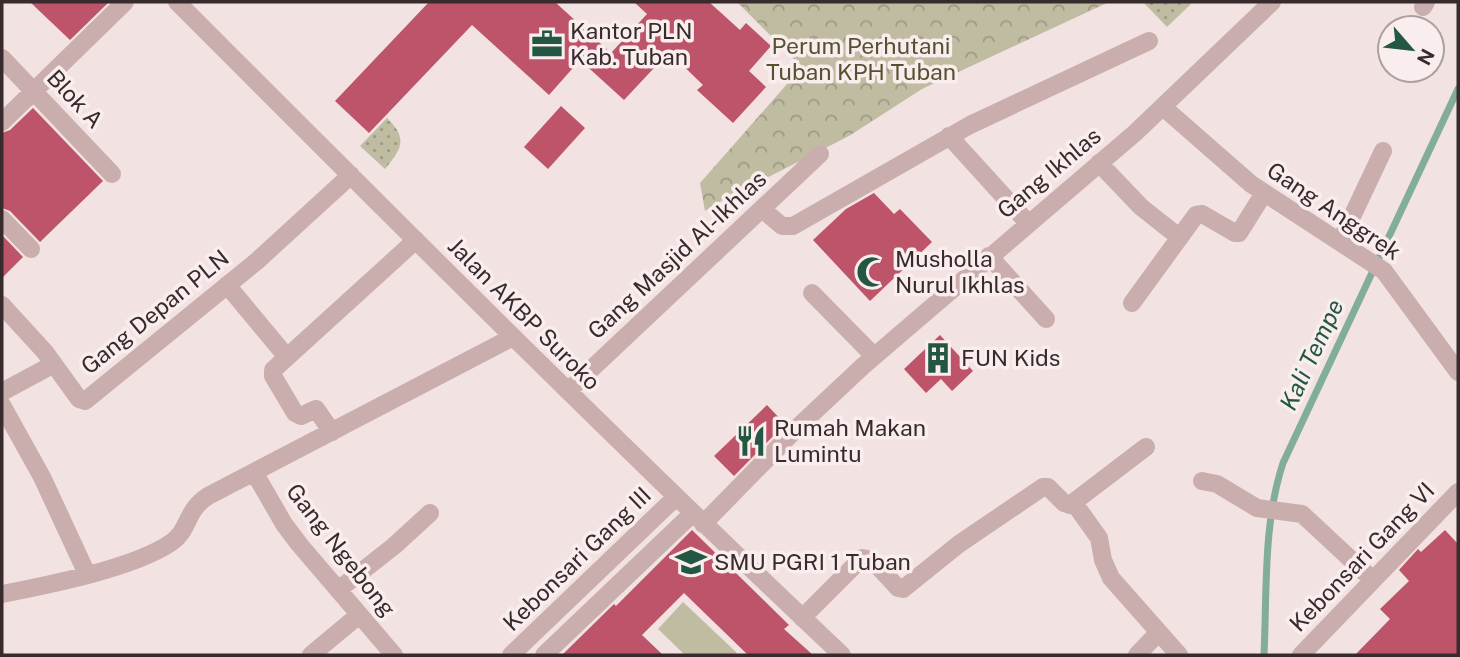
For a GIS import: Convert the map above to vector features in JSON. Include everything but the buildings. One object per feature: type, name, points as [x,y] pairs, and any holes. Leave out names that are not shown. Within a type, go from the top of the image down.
[{"type":"street","points":[[2,122],[125,2]]},
{"type":"street","name":"Jalan AKBP Suroko","points":[[177,2],[698,519],[842,655]]},
{"type":"street","name":"Gang Ikhlas","points":[[544,655],[612,590],[698,519],[874,356],[1163,107],[1272,2]]},
{"type":"street","points":[[762,209],[782,226],[790,227],[949,136],[1149,41]]},
{"type":"street","name":"Blok A","points":[[2,58],[112,174]]},
{"type":"street","name":"Gang Anggrek","points":[[1163,107],[1223,161],[1264,193],[1380,268],[1392,279],[1458,372]]},
{"type":"street","points":[[949,136],[1028,223]]},
{"type":"street","points":[[1340,242],[1383,151]]},
{"type":"street","name":"Gang Masjid Al-Ikhlas","points":[[568,391],[820,154]]},
{"type":"street","points":[[1099,163],[1141,208],[1180,237]]},
{"type":"street","name":"Gang Depan PLN","points":[[2,305],[54,364],[79,399],[85,401],[295,228],[351,175]]},
{"type":"street","points":[[1132,303],[1198,213],[1239,233],[1264,193]]},
{"type":"street","points":[[2,219],[31,249]]},
{"type":"street","points":[[332,432],[317,410],[302,416],[295,413],[273,374],[274,367],[416,240]]},
{"type":"street","points":[[989,256],[1046,319]]},
{"type":"street","points":[[227,285],[286,356]]},
{"type":"street","points":[[812,293],[874,356]]},
{"type":"street","points":[[2,594],[88,574],[138,558],[170,543],[183,531],[192,509],[200,501],[513,337]]},
{"type":"street","points":[[2,392],[54,364]]},
{"type":"street","points":[[2,405],[54,500],[88,574]]},
{"type":"street","points":[[802,618],[862,558],[872,560],[898,588],[903,589],[959,544],[1043,487],[1048,487],[1064,503],[1074,503],[1146,447]]},
{"type":"street","name":"Gang Ngebong","points":[[254,472],[284,524],[394,655]]},
{"type":"street","points":[[1202,481],[1217,484],[1251,506],[1293,511],[1306,517],[1373,580]]},
{"type":"street","name":"Kebonsari Gang VI","points":[[1301,655],[1458,492]]},
{"type":"street","name":"Kebonsari Gang III","points":[[512,655],[596,574],[673,494]]},
{"type":"street","points":[[1074,503],[1099,538],[1103,560],[1111,578],[1179,655]]},
{"type":"street","points":[[338,590],[385,554],[430,513]]},
{"type":"street","points":[[596,574],[612,590]]},
{"type":"street","points":[[311,655],[359,615]]},
{"type":"street","points":[[1136,655],[1158,633]]},
{"type":"green space","name":"Perum Perhutani Tuban KPH Tuban","points":[[737,2],[1109,2],[922,89],[849,136],[705,211],[700,183],[802,67]]},
{"type":"green space","points":[[1144,3],[1191,4],[1167,27]]},
{"type":"green space","points":[[387,118],[398,132],[400,144],[385,169],[360,146]]},
{"type":"green space","points":[[683,602],[737,653],[685,655],[658,629]]},
{"type":"waterway","name":"Kali Tempe","points":[[1264,655],[1269,534],[1283,463],[1458,89]]},
{"type":"place","name":"Kantor PLN Kab. Tuban","points":[[547,44]]},
{"type":"place","name":"Musholla Nurul Ikhlas","points":[[872,272]]},
{"type":"place","name":"FUN Kids","points":[[938,358]]},
{"type":"place","name":"Rumah Makan Lumintu","points":[[751,441]]},
{"type":"place","name":"SMU PGRI 1 Tuban","points":[[691,562]]}]
